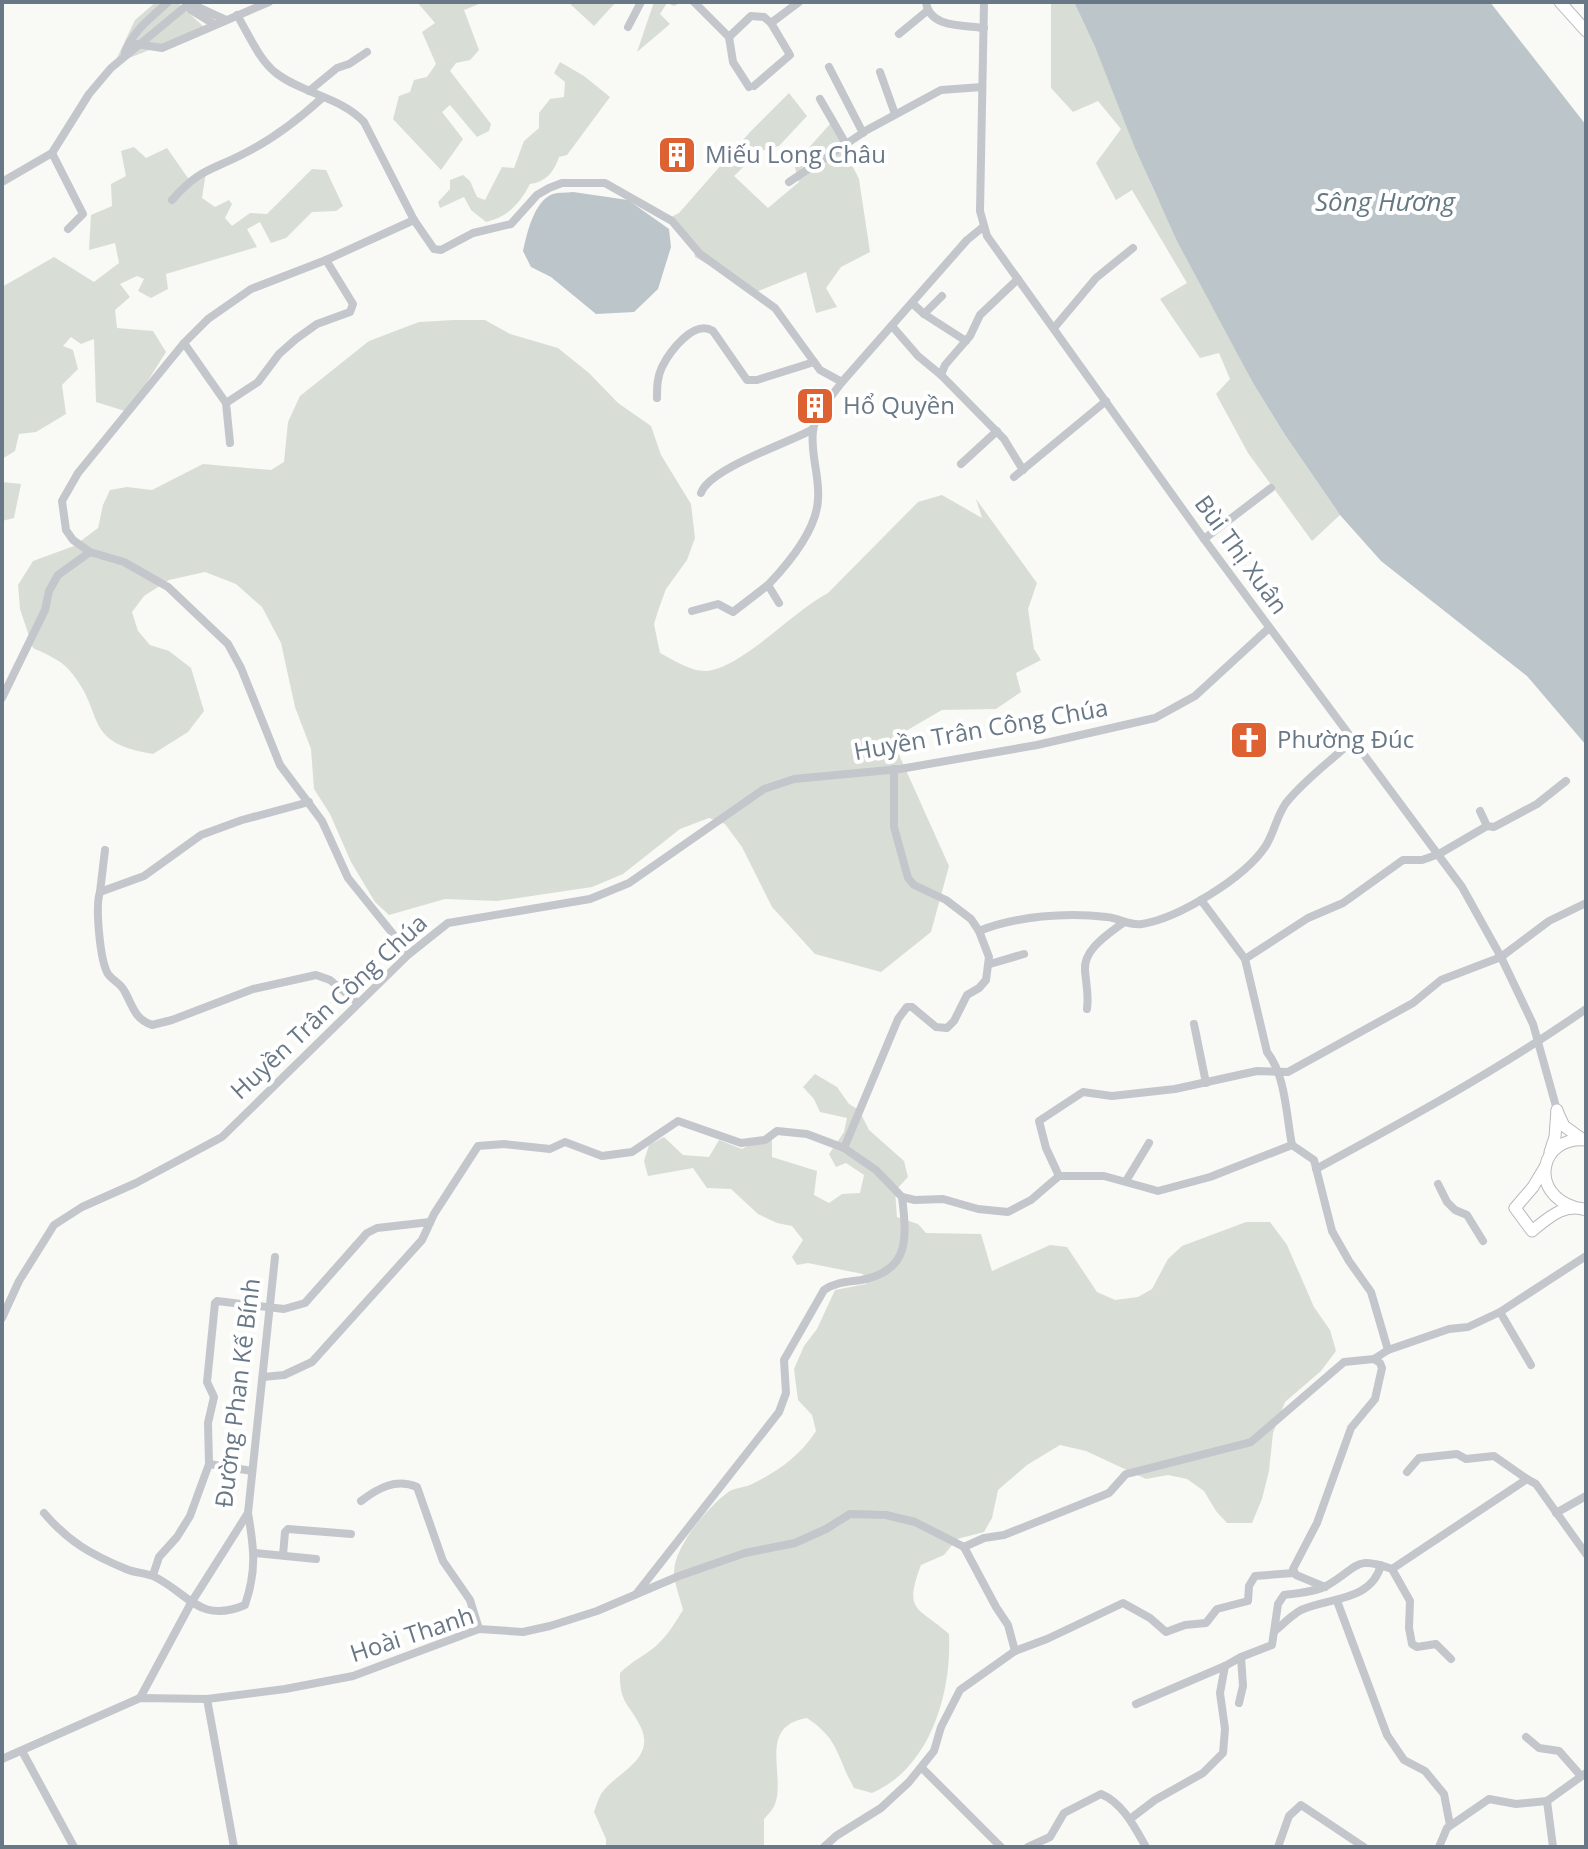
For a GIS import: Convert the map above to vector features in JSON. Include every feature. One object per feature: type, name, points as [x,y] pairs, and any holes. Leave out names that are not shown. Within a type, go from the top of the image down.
[{"type":"main road","points":[[1560,2],[1586,31]]},
{"type":"main road","points":[[1557,1110],[1564,1126],[1575,1136],[1586,1140]]},
{"type":"main road","points":[[1557,1110],[1555,1137],[1547,1162],[1548,1188],[1554,1197],[1573,1207],[1586,1208]]},
{"type":"main road","points":[[1573,1207],[1548,1218],[1532,1231],[1515,1208],[1564,1142],[1586,1140]]},
{"type":"street","points":[[124,56],[133,37],[168,2]]},
{"type":"street","points":[[137,44],[162,48],[269,2]]},
{"type":"street","points":[[628,27],[641,2]]},
{"type":"street","points":[[694,2],[729,37],[733,62],[752,86],[790,55],[764,17],[751,16],[729,37]]},
{"type":"street","points":[[780,2],[787,10]]},
{"type":"street","points":[[771,23],[799,2]]},
{"type":"street","points":[[692,611],[718,604],[733,612],[768,585],[802,539],[815,514],[818,500],[813,429],[824,407],[842,382],[967,240],[983,227],[980,211],[984,2]]},
{"type":"street","points":[[189,4],[226,20]]},
{"type":"street","points":[[189,4],[214,24]]},
{"type":"street","points":[[2,182],[52,153],[95,87],[137,44],[189,4]]},
{"type":"street","points":[[899,34],[926,6],[935,20],[984,28]]},
{"type":"street","points":[[237,15],[271,69],[322,98],[354,111],[364,122],[429,245],[441,250],[473,233],[511,224],[537,195],[562,183],[605,183],[672,221],[700,254],[775,308],[820,370],[842,382]]},
{"type":"street","points":[[309,91],[337,68],[367,52]]},
{"type":"street","points":[[829,67],[863,133]]},
{"type":"street","points":[[880,72],[895,114]]},
{"type":"street","points":[[789,182],[863,133],[947,88],[982,87]]},
{"type":"street","points":[[172,200],[194,177],[244,154],[322,98]]},
{"type":"street","points":[[820,99],[846,144]]},
{"type":"street","points":[[52,153],[83,214],[68,229]]},
{"type":"street","points":[[409,954],[348,878],[322,821],[280,765],[241,668],[228,644],[168,587],[124,562],[90,552],[73,540],[66,530],[62,501],[78,473],[198,327],[241,294],[414,220]]},
{"type":"street","name":"Bùi Thị Xuân","points":[[983,227],[1204,539],[1462,887],[1501,957],[1539,1042],[1557,1110]]},
{"type":"street","points":[[1054,328],[1096,278],[1133,248]]},
{"type":"street","points":[[226,403],[258,382],[279,354],[296,339],[317,324],[350,312],[353,308],[326,260]]},
{"type":"street","points":[[941,375],[945,365],[966,341],[980,315],[1018,279]]},
{"type":"street","points":[[924,314],[942,296]]},
{"type":"street","points":[[912,303],[942,328],[966,341]]},
{"type":"street","points":[[892,326],[918,356],[997,431],[1023,470]]},
{"type":"street","points":[[657,398],[663,365],[677,346],[697,328],[705,327],[713,331],[747,380],[757,380],[814,362]]},
{"type":"street","points":[[184,343],[226,403],[230,443]]},
{"type":"street","points":[[1014,477],[1106,401]]},
{"type":"street","points":[[701,493],[715,477],[813,429]]},
{"type":"street","points":[[961,464],[997,431]]},
{"type":"street","points":[[1204,539],[1271,488]]},
{"type":"street","points":[[2,698],[45,610],[49,591],[58,575],[90,552]]},
{"type":"street","points":[[768,585],[779,603]]},
{"type":"street","name":"Huyền Trân Công Chúa","points":[[2,1318],[19,1281],[54,1225],[82,1207],[136,1183],[222,1137],[409,954],[448,923],[590,899],[629,883],[764,789],[794,779],[894,769],[1037,745],[1155,718],[1195,696],[1269,628]]},
{"type":"street","points":[[979,931],[1014,921],[1064,916],[1109,917],[1132,925],[1183,911],[1247,868],[1268,842],[1286,803],[1353,740]]},
{"type":"street","points":[[844,1148],[905,1009],[912,1007],[936,1027],[947,1028],[967,995],[983,984],[990,964],[979,931],[959,909],[916,887],[908,878],[894,827],[894,769]]},
{"type":"street","points":[[1245,959],[1308,918],[1343,903],[1403,860],[1422,860],[1439,854],[1487,826],[1494,827],[1537,804],[1566,781]]},
{"type":"street","points":[[100,892],[144,876],[201,835],[309,802]]},
{"type":"street","points":[[1480,811],[1487,826]]},
{"type":"street","points":[[105,850],[98,904],[106,970],[121,984],[134,1012],[145,1023],[159,1025],[253,989],[316,975],[330,980],[358,1003]]},
{"type":"street","points":[[1201,900],[1245,959],[1267,1052],[1277,1070],[1292,1145],[1314,1160],[1332,1231],[1371,1292],[1388,1350]]},
{"type":"street","points":[[1059,1176],[1039,1124],[1041,1118],[1083,1092],[1112,1096],[1175,1089],[1257,1071],[1288,1072],[1413,1003],[1441,980],[1501,957],[1549,921],[1586,903]]},
{"type":"street","points":[[1087,1009],[1089,996],[1084,969],[1087,958],[1101,939],[1124,922]]},
{"type":"street","points":[[990,964],[1024,954]]},
{"type":"street","points":[[1316,1169],[1539,1042],[1586,1009]]},
{"type":"street","points":[[1194,1024],[1206,1083]]},
{"type":"street","points":[[263,1377],[284,1375],[312,1362],[422,1240],[478,1146],[504,1144],[550,1149],[565,1142],[602,1156],[632,1152],[678,1121],[741,1143],[765,1140],[777,1131],[807,1134],[844,1148],[876,1170],[902,1197],[943,1199],[978,1209],[1008,1212],[1031,1200],[1059,1176],[1104,1176],[1153,1190],[1164,1190],[1210,1177],[1292,1145]]},
{"type":"street","points":[[1126,1181],[1149,1143]]},
{"type":"street","points":[[1438,1184],[1447,1202],[1467,1215],[1483,1241]]},
{"type":"street","points":[[637,1593],[779,1412],[786,1393],[784,1360],[824,1290],[834,1284],[879,1276],[898,1259],[905,1243],[902,1197]]},
{"type":"street","points":[[153,1575],[159,1557],[190,1516],[209,1464],[208,1423],[214,1397],[207,1382],[215,1303],[284,1309],[305,1303],[367,1233],[377,1228],[430,1222]]},
{"type":"street","points":[[1015,1651],[1008,1625],[964,1547],[984,1538],[1004,1535],[1109,1493],[1126,1474],[1251,1442],[1344,1362],[1374,1359],[1388,1350],[1449,1329],[1468,1327],[1500,1312],[1586,1256]]},
{"type":"street","name":"Đường Phan Kế Bính","points":[[140,1698],[191,1603],[248,1513],[275,1257]]},
{"type":"street","points":[[1500,1312],[1531,1365]]},
{"type":"street","points":[[1294,1573],[1293,1567],[1317,1523],[1351,1428],[1375,1399],[1382,1368],[1374,1359]]},
{"type":"street","points":[[1407,1472],[1419,1458],[1457,1454],[1466,1459],[1494,1456],[1536,1484],[1586,1554]]},
{"type":"street","points":[[209,1464],[252,1471]]},
{"type":"street","points":[[1392,1569],[1527,1479]]},
{"type":"street","points":[[361,1501],[381,1487],[404,1483],[417,1487],[443,1561],[470,1600],[479,1629]]},
{"type":"street","points":[[1556,1513],[1586,1496]]},
{"type":"street","points":[[44,1513],[75,1544],[127,1569],[153,1575],[191,1603],[215,1611],[245,1605],[255,1553],[248,1513]]},
{"type":"street","name":"Hoài Thanh","points":[[2,1759],[140,1698],[207,1699],[285,1689],[353,1676],[479,1629],[523,1632],[597,1611],[745,1553],[795,1543],[850,1514],[886,1515],[915,1522],[964,1547]]},
{"type":"street","points":[[283,1555],[288,1529],[351,1534]]},
{"type":"street","points":[[255,1553],[316,1559]]},
{"type":"street","points":[[1136,1704],[1272,1645],[1278,1604],[1284,1595],[1325,1587],[1359,1563],[1370,1561],[1392,1569],[1410,1601],[1412,1644],[1417,1647],[1436,1644],[1451,1659]]},
{"type":"street","points":[[1276,1630],[1297,1612],[1362,1592],[1373,1583],[1381,1565]]},
{"type":"street","points":[[824,1847],[881,1808],[922,1768],[934,1751],[941,1727],[960,1690],[1015,1651],[1123,1603],[1140,1611],[1166,1632],[1185,1625],[1206,1623],[1217,1609],[1248,1601],[1249,1586],[1255,1576],[1294,1573],[1325,1587]]},
{"type":"street","points":[[1337,1601],[1387,1735],[1404,1760],[1425,1771],[1444,1794],[1450,1825]]},
{"type":"street","points":[[1239,1703],[1243,1686],[1241,1657]]},
{"type":"street","points":[[1130,1819],[1155,1800],[1203,1773],[1223,1753],[1225,1729],[1220,1693],[1225,1666]]},
{"type":"street","points":[[207,1699],[234,1847]]},
{"type":"street","points":[[1439,1847],[1450,1825],[1489,1799],[1516,1804],[1547,1801],[1584,1774],[1559,1751],[1539,1748],[1526,1737]]},
{"type":"street","points":[[22,1751],[74,1847]]},
{"type":"street","points":[[922,1768],[1001,1847]]},
{"type":"street","points":[[1028,1847],[1047,1840],[1064,1813],[1097,1795],[1107,1796],[1130,1819],[1146,1847]]},
{"type":"street","points":[[1547,1801],[1553,1847]]},
{"type":"street","points":[[1278,1847],[1289,1816],[1301,1805],[1364,1847]]},
{"type":"shaded area","points":[[156,2],[177,2],[205,28],[114,64],[135,20]]},
{"type":"shaded area","points":[[417,2],[484,2],[464,10],[479,50],[470,60],[456,63],[450,71],[491,124],[489,131],[477,137],[450,105],[442,112],[463,139],[441,170],[393,119],[399,96],[410,92],[414,80],[427,77],[436,64],[422,32],[435,23]]},
{"type":"shaded area","points":[[568,2],[616,2],[594,26]]},
{"type":"shaded area","points":[[654,2],[682,2],[674,6],[667,3],[660,14],[670,24],[637,52]]},
{"type":"shaded area","points":[[1051,2],[1074,2],[1155,193],[1253,383],[1340,515],[1312,541],[1248,453],[1216,394],[1230,379],[1219,353],[1200,358],[1160,299],[1187,283],[1132,190],[1116,200],[1096,163],[1121,129],[1098,101],[1073,112],[1051,88]]},
{"type":"shaded area","points":[[560,62],[610,97],[567,155],[559,157],[545,179],[530,184],[512,208],[494,220],[486,222],[471,210],[464,197],[440,208],[438,202],[450,189],[450,180],[463,175],[470,181],[477,197],[485,200],[502,167],[514,168],[524,141],[539,128],[539,113],[550,99],[564,97],[565,82],[554,73]]},
{"type":"shaded area","points":[[789,93],[807,116],[779,146],[760,151],[734,176],[768,208],[799,182],[794,164],[831,123],[859,179],[870,252],[841,267],[826,288],[837,307],[816,313],[806,272],[756,292],[695,257],[694,249],[671,217],[679,213]]},
{"type":"shaded area","points":[[134,147],[146,158],[167,148],[190,181],[206,172],[202,198],[215,207],[229,200],[232,204],[225,218],[232,226],[250,213],[267,214],[312,169],[326,170],[343,206],[336,211],[312,212],[286,238],[271,243],[260,222],[247,229],[257,247],[166,274],[168,289],[151,298],[138,291],[144,279],[137,276],[120,284],[130,297],[115,310],[117,328],[153,331],[166,352],[128,412],[96,402],[94,339],[81,344],[71,337],[63,346],[73,350],[78,369],[62,385],[66,414],[36,432],[19,434],[15,451],[2,459],[2,287],[54,257],[94,282],[119,263],[115,243],[89,250],[91,215],[112,206],[111,184],[126,176],[121,151]]},
{"type":"shaded area","points":[[485,320],[510,334],[558,348],[589,373],[618,403],[651,426],[661,455],[691,504],[695,538],[687,560],[666,589],[654,624],[660,653],[683,665],[707,671],[736,660],[828,593],[918,502],[942,495],[982,518],[976,499],[1037,583],[1028,609],[1034,649],[1041,660],[1016,673],[1021,692],[996,709],[942,710],[892,739],[949,866],[931,932],[881,972],[815,954],[772,907],[742,847],[725,824],[709,818],[680,829],[623,874],[592,887],[497,901],[445,899],[389,915],[375,902],[351,862],[330,814],[314,789],[311,749],[295,707],[281,643],[262,607],[236,584],[205,572],[169,580],[144,596],[132,612],[138,631],[150,645],[169,651],[191,668],[204,711],[188,732],[153,754],[130,749],[104,734],[81,686],[70,671],[58,660],[33,648],[20,609],[18,585],[33,561],[74,546],[98,528],[110,490],[127,487],[152,490],[203,464],[271,470],[284,462],[288,422],[300,396],[369,341],[419,322]]},
{"type":"shaded area","points":[[2,482],[21,484],[14,518],[2,521]]},
{"type":"shaded area","points":[[815,1074],[837,1087],[849,1104],[859,1110],[869,1130],[904,1161],[908,1177],[895,1191],[897,1217],[918,1224],[926,1233],[981,1234],[992,1271],[1050,1245],[1067,1247],[1097,1292],[1115,1300],[1138,1297],[1152,1289],[1168,1259],[1182,1246],[1246,1222],[1270,1222],[1287,1245],[1314,1307],[1330,1330],[1336,1351],[1321,1371],[1285,1402],[1273,1433],[1269,1471],[1252,1523],[1227,1523],[1204,1491],[1187,1479],[1168,1475],[1146,1479],[1086,1451],[1060,1445],[1027,1465],[998,1490],[992,1518],[984,1532],[957,1539],[944,1555],[921,1565],[913,1592],[914,1601],[922,1613],[949,1634],[946,1680],[941,1704],[923,1747],[909,1766],[892,1781],[872,1793],[854,1788],[832,1741],[807,1718],[792,1723],[782,1731],[778,1741],[777,1792],[774,1806],[764,1819],[764,1847],[606,1847],[606,1839],[594,1812],[596,1805],[607,1787],[638,1759],[644,1741],[642,1730],[624,1699],[620,1673],[660,1642],[683,1610],[674,1574],[675,1564],[685,1541],[701,1519],[729,1491],[750,1485],[787,1463],[816,1431],[812,1415],[798,1400],[794,1369],[835,1290],[866,1284],[863,1274],[808,1263],[797,1265],[792,1257],[803,1240],[792,1226],[758,1214],[731,1189],[707,1188],[693,1168],[648,1176],[644,1161],[649,1145],[664,1137],[683,1155],[709,1157],[719,1140],[742,1149],[772,1133],[772,1157],[817,1171],[814,1195],[829,1203],[842,1194],[860,1193],[864,1175],[846,1163],[836,1167],[829,1154],[844,1132],[847,1118],[820,1112],[803,1087]]},
{"type":"water","name":"Sông Hương","points":[[1074,2],[1490,2],[1586,125],[1586,745],[1527,676],[1381,561],[1340,515],[1253,383],[1177,241]]},
{"type":"water","points":[[573,192],[628,200],[669,229],[671,247],[658,289],[634,312],[596,314],[551,277],[531,267],[523,251],[536,210],[553,194]]},
{"type":"place","name":"Miếu Long Châu","points":[[677,155]]},
{"type":"place","name":"Hổ Quyền","points":[[815,406]]},
{"type":"place","name":"Phường Đúc","points":[[1249,740]]}]
